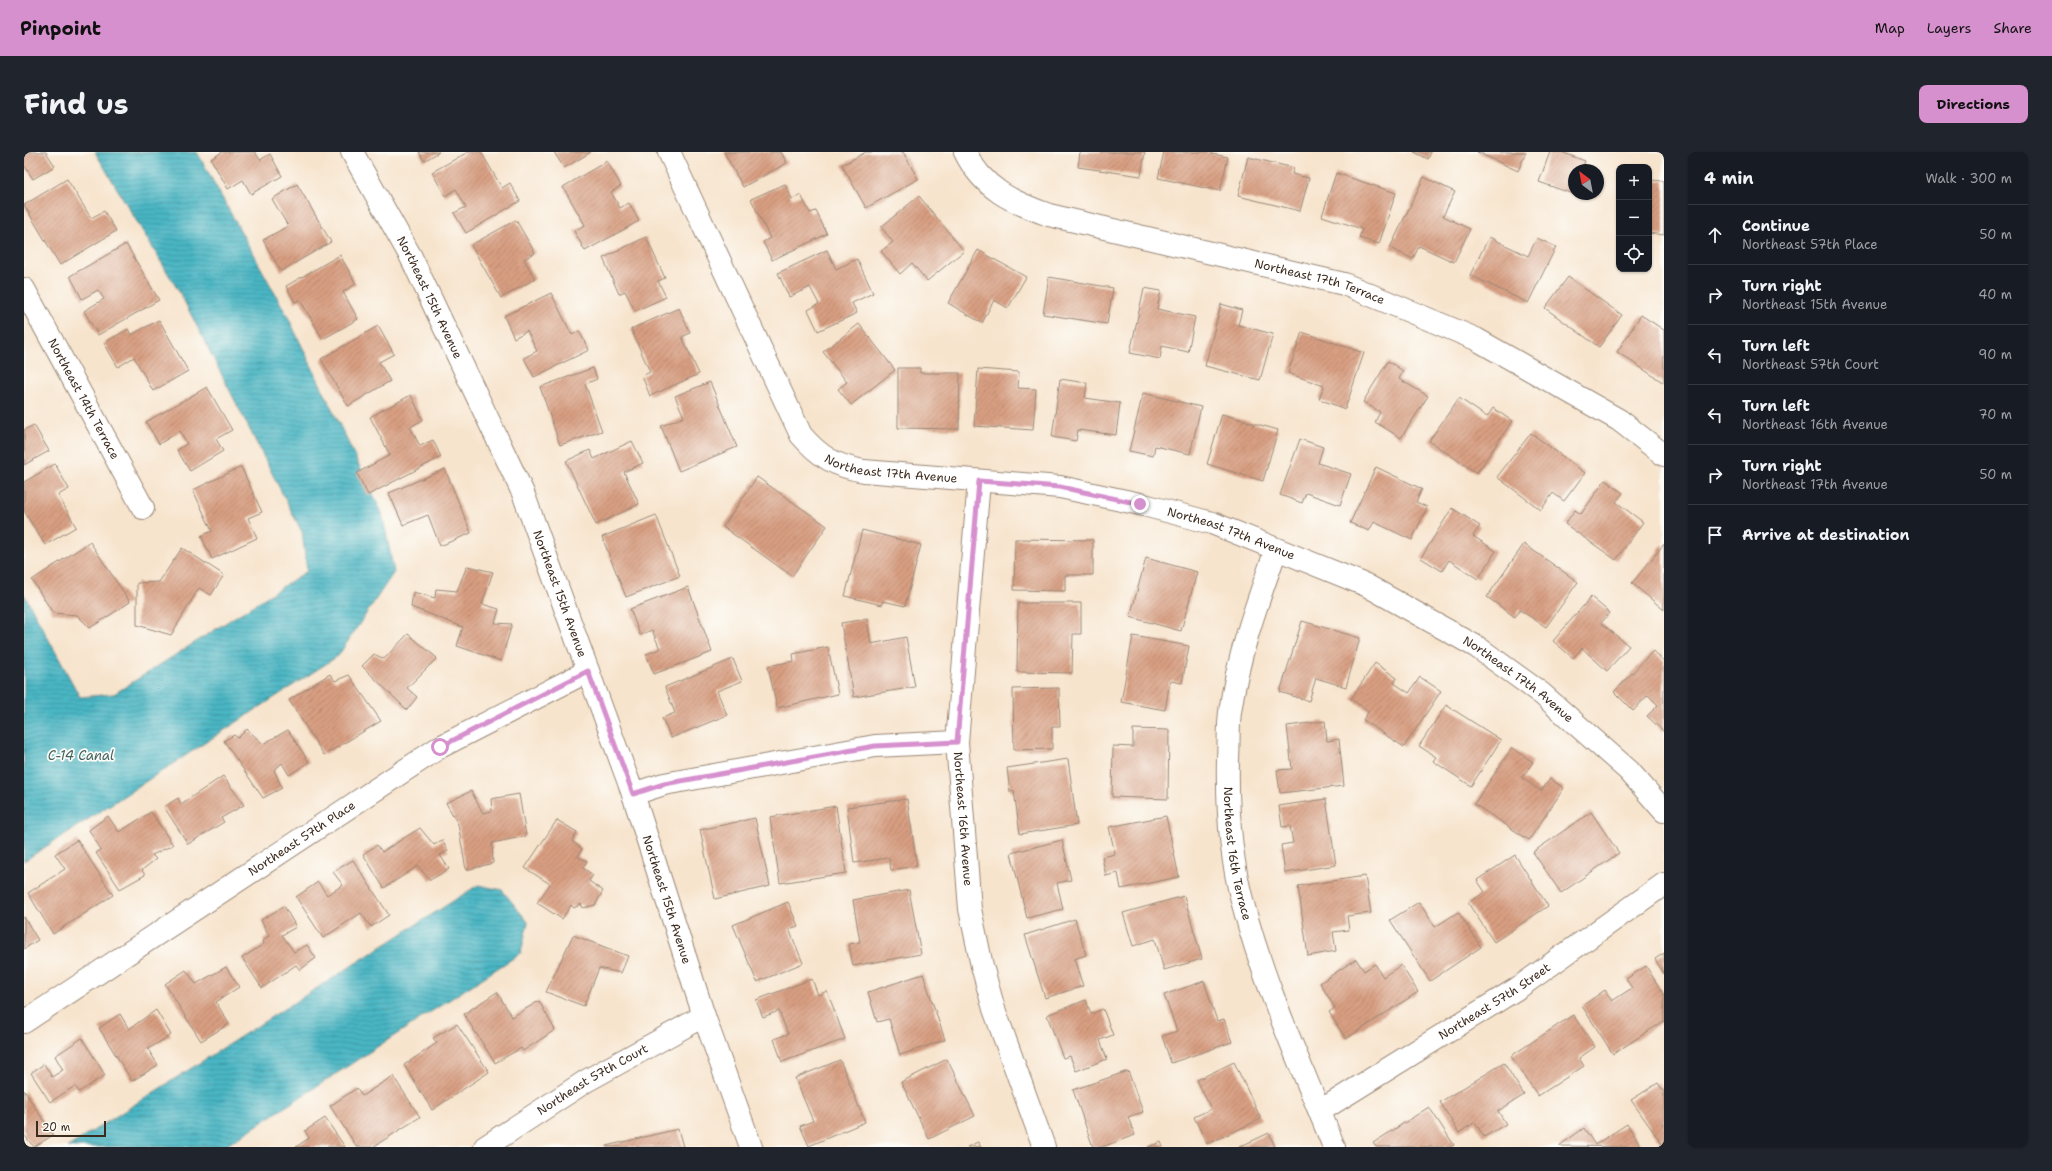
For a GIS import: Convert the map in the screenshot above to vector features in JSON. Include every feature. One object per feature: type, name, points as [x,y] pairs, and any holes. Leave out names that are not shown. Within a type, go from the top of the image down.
[{"type":"street","name":"Northeast 15th Avenue","points":[[352,152],[411,258],[523,493],[633,794],[704,1016],[751,1147]]},
{"type":"street","name":"Northeast 17th Avenue","points":[[669,152],[801,435],[813,450],[832,463],[846,468],[1060,487],[1140,504],[1212,523],[1366,585],[1478,647],[1542,694],[1629,771],[1664,811]]},
{"type":"street","name":"Northeast 17th Terrace","points":[[965,152],[971,165],[983,180],[999,193],[1022,206],[1049,215],[1344,284],[1476,339],[1619,420],[1664,455]]},
{"type":"street","name":"Northeast 14th Terrace","points":[[24,289],[143,508]]},
{"type":"street","name":"Northeast 16th Avenue","points":[[979,481],[957,742],[970,909],[982,966],[994,1009],[1044,1147]]},
{"type":"street","name":"Northeast 16th Terrace","points":[[1276,550],[1246,634],[1230,713],[1227,802],[1235,867],[1246,917],[1267,981],[1334,1147]]},
{"type":"street","name":"Northeast 57th Place","points":[[24,1022],[440,747],[588,671]]},
{"type":"street","points":[[633,794],[664,784],[875,746],[957,742]]},
{"type":"street","name":"Northeast 57th Street","points":[[1320,1112],[1518,988],[1664,884]]},
{"type":"street","name":"Northeast 57th Court","points":[[485,1147],[586,1081],[704,1016]]},
{"type":"water","name":"C-14 Canal","points":[[95,152],[197,152],[288,317],[382,513],[394,572],[338,656],[24,861],[24,594],[80,697],[114,694],[307,571],[302,532],[181,295]]},
{"type":"water","points":[[478,885],[502,890],[528,922],[521,953],[224,1147],[68,1147]]},
{"type":"building","points":[[24,152],[46,152],[55,166],[33,179],[24,165]]},
{"type":"building","points":[[222,152],[255,152],[260,160],[270,154],[282,176],[251,194],[243,180],[228,189],[211,159]]},
{"type":"building","points":[[419,152],[439,152],[424,161]]},
{"type":"building","points":[[468,152],[481,152],[502,188],[510,183],[520,201],[466,233],[454,213],[466,207],[456,189],[445,196],[432,172]]},
{"type":"building","points":[[554,152],[591,152],[564,168]]},
{"type":"building","points":[[724,152],[781,152],[787,163],[743,187]]},
{"type":"building","points":[[866,152],[903,152],[918,179],[866,208],[842,165]]},
{"type":"building","points":[[1080,152],[1145,152],[1141,176],[1078,167]]},
{"type":"building","points":[[1164,152],[1212,152],[1212,154],[1228,157],[1220,191],[1158,178]]},
{"type":"building","points":[[1414,152],[1431,152],[1428,159]]},
{"type":"building","points":[[1477,152],[1526,152],[1518,171]]},
{"type":"building","points":[[1550,152],[1561,152],[1585,161],[1584,164],[1568,164],[1568,192],[1539,182]]},
{"type":"building","points":[[1248,157],[1294,168],[1292,174],[1309,178],[1300,211],[1238,196]]},
{"type":"building","points":[[607,161],[621,186],[611,192],[620,208],[629,203],[639,221],[585,251],[574,231],[585,225],[563,187]]},
{"type":"building","points":[[1336,173],[1396,193],[1379,244],[1359,238],[1362,229],[1322,216]]},
{"type":"building","points":[[1424,177],[1455,192],[1443,216],[1470,229],[1454,262],[1419,246],[1413,259],[1390,248]]},
{"type":"building","points":[[67,179],[91,218],[104,211],[116,231],[60,265],[24,205]]},
{"type":"building","points":[[1652,180],[1664,181],[1664,235],[1652,233]]},
{"type":"building","points":[[297,184],[331,242],[281,271],[263,240],[288,226],[272,199]]},
{"type":"building","points":[[785,184],[792,199],[801,195],[810,213],[816,211],[827,234],[772,260],[763,242],[770,238],[751,199]]},
{"type":"building","points":[[919,196],[964,251],[927,281],[912,263],[900,274],[881,251],[893,242],[881,227]]},
{"type":"building","points":[[516,220],[535,253],[524,259],[535,279],[501,298],[471,245]]},
{"type":"building","points":[[646,237],[665,278],[658,281],[666,297],[635,311],[625,291],[619,294],[603,258]]},
{"type":"building","points":[[1489,237],[1528,256],[1537,238],[1556,247],[1528,303],[1470,275]]},
{"type":"building","points":[[126,244],[159,300],[98,335],[84,311],[104,299],[98,290],[82,299],[70,276]]},
{"type":"building","points":[[827,250],[836,269],[857,259],[873,293],[852,303],[857,313],[818,331],[808,310],[819,304],[810,287],[789,297],[778,273]]},
{"type":"building","points":[[978,250],[1026,277],[1008,308],[994,300],[982,323],[948,303]]},
{"type":"building","points":[[340,255],[356,284],[343,292],[358,319],[323,339],[300,300],[295,302],[286,286]]},
{"type":"building","points":[[1049,277],[1113,288],[1107,324],[1043,314]]},
{"type":"building","points":[[1568,277],[1622,315],[1599,347],[1545,308]]},
{"type":"building","points":[[1144,288],[1161,291],[1157,309],[1195,317],[1188,352],[1162,346],[1160,359],[1130,353]]},
{"type":"building","points":[[551,293],[572,335],[579,331],[589,350],[534,377],[524,358],[537,351],[527,331],[514,338],[504,316]]},
{"type":"building","points":[[1221,304],[1242,310],[1238,325],[1273,334],[1260,380],[1205,366]]},
{"type":"building","points":[[679,308],[690,333],[682,337],[699,374],[650,396],[642,376],[650,372],[631,329]]},
{"type":"building","points":[[1641,315],[1664,330],[1664,383],[1617,352]]},
{"type":"building","points":[[159,320],[188,371],[153,391],[134,357],[118,367],[104,343],[128,329],[131,335]]},
{"type":"building","points":[[859,324],[895,370],[851,405],[838,389],[847,382],[823,352]]},
{"type":"building","points":[[378,326],[394,354],[379,362],[390,381],[348,406],[321,359]]},
{"type":"building","points":[[1302,332],[1364,353],[1345,409],[1319,399],[1324,386],[1288,373]]},
{"type":"building","points":[[1388,361],[1403,371],[1399,379],[1428,396],[1401,438],[1375,422],[1380,412],[1363,402]]},
{"type":"building","points":[[593,368],[597,379],[585,384],[602,431],[560,445],[540,387]]},
{"type":"building","points":[[898,368],[920,368],[920,373],[960,373],[959,429],[898,428]]},
{"type":"building","points":[[978,369],[1019,372],[1018,388],[1036,389],[1033,430],[974,426]]},
{"type":"building","points":[[1060,379],[1087,383],[1085,398],[1120,403],[1116,435],[1078,430],[1076,441],[1052,437]]},
{"type":"building","points":[[710,382],[737,447],[679,471],[661,426],[684,417],[675,396]]},
{"type":"building","points":[[207,387],[232,430],[216,439],[223,451],[190,471],[177,450],[187,444],[180,431],[159,444],[146,422]]},
{"type":"building","points":[[1143,393],[1201,407],[1190,454],[1155,446],[1153,456],[1129,451]]},
{"type":"building","points":[[411,395],[423,420],[410,427],[420,446],[433,440],[441,457],[368,495],[357,473],[390,455],[370,417]]},
{"type":"building","points":[[1459,398],[1487,417],[1493,408],[1512,421],[1477,473],[1429,441]]},
{"type":"building","points":[[1222,414],[1278,430],[1263,481],[1207,464]]},
{"type":"building","points":[[34,425],[49,451],[24,465],[24,430]]},
{"type":"building","points":[[1531,433],[1585,473],[1564,501],[1553,493],[1541,510],[1497,477]]},
{"type":"building","points":[[1300,439],[1323,447],[1318,463],[1351,474],[1340,505],[1306,493],[1302,503],[1280,495]]},
{"type":"building","points":[[632,441],[643,463],[624,472],[639,504],[596,525],[566,461],[590,450],[594,459]]},
{"type":"building","points":[[55,464],[69,489],[58,495],[76,527],[45,545],[24,511],[24,482]]},
{"type":"building","points":[[241,467],[262,512],[248,518],[257,538],[212,559],[201,536],[212,531],[193,490]]},
{"type":"building","points":[[1376,467],[1422,489],[1416,502],[1427,507],[1412,540],[1374,522],[1369,531],[1350,523]]},
{"type":"building","points":[[445,469],[471,533],[440,546],[428,515],[403,525],[389,493]]},
{"type":"building","points":[[757,477],[827,526],[792,576],[723,527]]},
{"type":"building","points":[[1605,480],[1623,493],[1616,502],[1643,522],[1616,560],[1565,524],[1575,510],[1581,514]]},
{"type":"building","points":[[1452,508],[1480,526],[1473,536],[1496,551],[1478,579],[1449,560],[1442,571],[1421,558]]},
{"type":"building","points":[[656,515],[680,576],[626,597],[602,537]]},
{"type":"building","points":[[862,530],[921,545],[905,606],[883,601],[882,605],[845,596]]},
{"type":"building","points":[[1015,539],[1093,540],[1093,575],[1065,575],[1065,591],[1014,590]]},
{"type":"building","points":[[90,542],[130,602],[90,628],[77,615],[53,613],[32,580]]},
{"type":"building","points":[[1524,544],[1578,582],[1546,627],[1520,610],[1515,617],[1487,597]]},
{"type":"building","points":[[1664,544],[1664,610],[1632,583]]},
{"type":"building","points":[[182,548],[224,575],[211,595],[199,588],[171,635],[137,625],[137,583],[159,582]]},
{"type":"building","points":[[1146,558],[1197,572],[1181,631],[1130,617]]},
{"type":"building","points":[[467,566],[493,572],[482,604],[499,609],[495,623],[512,624],[501,661],[457,646],[463,627],[411,607],[413,592],[435,598],[436,589],[457,591]]},
{"type":"building","points":[[688,587],[712,652],[654,674],[646,654],[660,649],[652,630],[640,635],[630,609]]},
{"type":"building","points":[[1591,597],[1610,613],[1601,623],[1629,646],[1607,671],[1582,648],[1573,658],[1553,641]]},
{"type":"building","points":[[1018,603],[1081,603],[1081,634],[1073,634],[1072,673],[1017,672]]},
{"type":"building","points":[[867,619],[871,644],[906,637],[915,687],[854,697],[841,623]]},
{"type":"building","points":[[1302,621],[1360,638],[1346,687],[1316,678],[1309,701],[1280,692]]},
{"type":"building","points":[[408,634],[437,658],[407,688],[417,697],[407,710],[362,666],[374,654],[384,659]]},
{"type":"building","points":[[1133,636],[1189,646],[1182,683],[1170,681],[1165,710],[1121,702]]},
{"type":"building","points":[[828,647],[838,694],[777,708],[768,666],[794,661],[793,654]]},
{"type":"building","points":[[1653,651],[1664,661],[1664,732],[1647,716],[1658,705],[1648,695],[1633,711],[1614,692]]},
{"type":"building","points":[[733,659],[742,681],[717,691],[727,715],[671,738],[662,718],[675,713],[665,687]]},
{"type":"building","points":[[1375,663],[1397,678],[1394,683],[1409,693],[1420,677],[1441,691],[1404,747],[1363,720],[1369,711],[1351,699]]},
{"type":"building","points":[[330,674],[335,681],[349,675],[381,721],[324,755],[289,700]]},
{"type":"building","points":[[1059,688],[1060,727],[1052,727],[1052,749],[1014,750],[1013,689]]},
{"type":"building","points":[[1446,705],[1501,740],[1471,786],[1433,761],[1436,757],[1419,746]]},
{"type":"building","points":[[1325,721],[1327,741],[1339,739],[1344,786],[1280,793],[1277,770],[1292,769],[1287,726]]},
{"type":"building","points":[[247,729],[263,744],[288,730],[309,762],[289,775],[282,763],[274,770],[282,788],[263,798],[224,741],[234,735],[238,738]]},
{"type":"building","points":[[1133,729],[1169,730],[1168,799],[1112,797],[1113,746],[1133,747]]},
{"type":"building","points":[[1512,748],[1533,762],[1522,778],[1541,791],[1550,779],[1564,788],[1529,840],[1474,804]]},
{"type":"building","points":[[1068,759],[1077,825],[1020,834],[1014,791],[1010,792],[1007,768]]},
{"type":"building","points":[[223,776],[244,805],[221,818],[224,822],[188,844],[164,807],[178,798],[181,804]]},
{"type":"building","points":[[471,791],[483,813],[492,811],[491,799],[519,794],[526,836],[492,843],[493,863],[466,870],[458,824],[446,803]]},
{"type":"building","points":[[907,799],[917,866],[891,870],[889,858],[854,863],[847,807]]},
{"type":"building","points":[[1326,799],[1336,865],[1285,873],[1281,845],[1293,843],[1290,826],[1282,827],[1279,806]]},
{"type":"building","points":[[836,806],[846,873],[780,883],[770,817]]},
{"type":"building","points":[[151,812],[173,845],[152,855],[156,859],[142,870],[145,875],[120,889],[96,853],[101,850],[89,830],[108,816],[119,832]]},
{"type":"building","points":[[1591,812],[1619,853],[1561,893],[1533,852]]},
{"type":"building","points":[[1166,816],[1179,877],[1121,889],[1118,873],[1106,876],[1102,857],[1115,854],[1109,827]]},
{"type":"building","points":[[755,818],[770,886],[715,899],[700,830]]},
{"type":"building","points":[[557,820],[577,832],[572,841],[582,849],[578,857],[587,861],[583,868],[593,875],[589,881],[603,891],[595,905],[583,908],[581,904],[574,908],[571,905],[562,919],[537,903],[550,884],[525,868]]},
{"type":"building","points":[[420,828],[434,845],[442,840],[448,851],[440,855],[449,869],[430,880],[418,866],[384,888],[363,854],[377,845],[382,852]]},
{"type":"building","points":[[77,840],[113,895],[53,934],[28,893],[65,869],[55,854]]},
{"type":"building","points":[[1062,840],[1071,880],[1057,883],[1063,909],[1027,918],[1011,853]]},
{"type":"building","points":[[1515,855],[1548,906],[1494,942],[1468,903],[1485,892],[1477,880]]},
{"type":"building","points":[[353,860],[389,915],[371,927],[361,913],[323,938],[296,897],[318,882],[327,895],[343,885],[333,872]]},
{"type":"building","points":[[1365,876],[1371,913],[1347,916],[1349,930],[1333,932],[1336,951],[1308,956],[1298,886]]},
{"type":"building","points":[[909,890],[921,954],[853,966],[849,944],[860,942],[853,900]]},
{"type":"building","points":[[1184,896],[1202,959],[1164,970],[1155,939],[1133,946],[1123,913]]},
{"type":"building","points":[[788,902],[798,926],[789,929],[803,963],[757,982],[733,925]]},
{"type":"building","points":[[1419,902],[1435,927],[1458,912],[1481,947],[1430,981],[1390,920]]},
{"type":"building","points":[[284,906],[296,927],[282,935],[294,952],[307,945],[316,958],[300,970],[296,965],[262,988],[242,958],[264,944],[263,940],[269,936],[261,920]]},
{"type":"building","points":[[24,917],[38,940],[24,949]]},
{"type":"building","points":[[1075,919],[1086,955],[1074,959],[1083,986],[1045,998],[1025,935]]},
{"type":"building","points":[[573,935],[628,956],[621,973],[599,968],[584,1006],[546,992]]},
{"type":"building","points":[[1664,953],[1664,974],[1655,959]]},
{"type":"building","points":[[1356,959],[1364,971],[1375,964],[1383,977],[1401,965],[1418,992],[1346,1039],[1329,1012],[1335,1008],[1320,983]]},
{"type":"building","points":[[1646,966],[1664,995],[1664,1021],[1613,1054],[1582,1006],[1605,990],[1612,1001],[1632,988],[1626,979]]},
{"type":"building","points":[[226,967],[239,987],[216,1002],[229,1024],[201,1041],[165,984],[186,970],[196,984]]},
{"type":"building","points":[[923,974],[945,1040],[900,1055],[889,1019],[877,1022],[868,992]]},
{"type":"building","points":[[812,979],[818,995],[827,991],[845,1039],[782,1062],[774,1039],[788,1034],[779,1011],[763,1017],[756,1000]]},
{"type":"building","points":[[1204,981],[1217,1021],[1224,1019],[1232,1042],[1171,1063],[1162,1036],[1177,1031],[1164,995]]},
{"type":"building","points":[[497,992],[512,1017],[539,1001],[555,1030],[523,1051],[521,1048],[495,1063],[464,1014]]},
{"type":"building","points":[[1086,1000],[1091,1014],[1103,1009],[1113,1035],[1100,1040],[1107,1059],[1076,1071],[1070,1056],[1063,1058],[1047,1015]]},
{"type":"building","points":[[156,1010],[171,1035],[148,1049],[158,1065],[132,1081],[99,1028],[120,1014],[129,1029]]},
{"type":"building","points":[[1573,1015],[1595,1047],[1579,1058],[1584,1066],[1538,1096],[1511,1056]]},
{"type":"building","points":[[457,1024],[489,1072],[432,1110],[404,1065],[437,1043],[433,1038]]},
{"type":"building","points":[[82,1038],[105,1075],[79,1092],[75,1086],[50,1102],[31,1073],[44,1064],[52,1077],[63,1070],[55,1056]]},
{"type":"building","points":[[947,1059],[975,1116],[929,1139],[901,1082]]},
{"type":"building","points":[[840,1060],[865,1122],[809,1146],[800,1126],[813,1121],[795,1078]]},
{"type":"building","points":[[1234,1062],[1261,1119],[1207,1144],[1194,1117],[1211,1109],[1197,1080]]},
{"type":"building","points":[[1504,1063],[1524,1095],[1498,1111],[1506,1124],[1484,1137],[1475,1122],[1459,1133],[1440,1102]]},
{"type":"building","points":[[1128,1071],[1143,1112],[1128,1117],[1135,1135],[1102,1147],[1093,1147],[1073,1090]]},
{"type":"building","points":[[393,1076],[420,1117],[373,1147],[357,1147],[330,1106],[357,1088],[362,1096]]},
{"type":"building","points":[[1658,1083],[1664,1092],[1664,1147],[1631,1100]]},
{"type":"building","points":[[24,1090],[53,1135],[34,1147],[24,1135]]},
{"type":"building","points":[[1429,1107],[1454,1145],[1450,1147],[1376,1147],[1373,1143]]},
{"type":"building","points":[[325,1118],[345,1147],[296,1147],[309,1138],[305,1131]]},
{"type":"building","points":[[1627,1124],[1642,1147],[1559,1146],[1584,1128],[1595,1145]]},
{"type":"building","points":[[678,1129],[683,1147],[606,1147],[606,1146]]},
{"type":"building","points":[[1269,1133],[1275,1147],[1239,1147]]},
{"type":"building","points":[[978,1142],[981,1147],[967,1147]]},
{"type":"building","points":[[1161,1142],[1163,1147],[1148,1147]]},
{"type":"route","points":[[440,747],[588,671],[633,794],[664,784],[875,746],[957,742],[979,481],[1060,487],[1140,504]]}]
